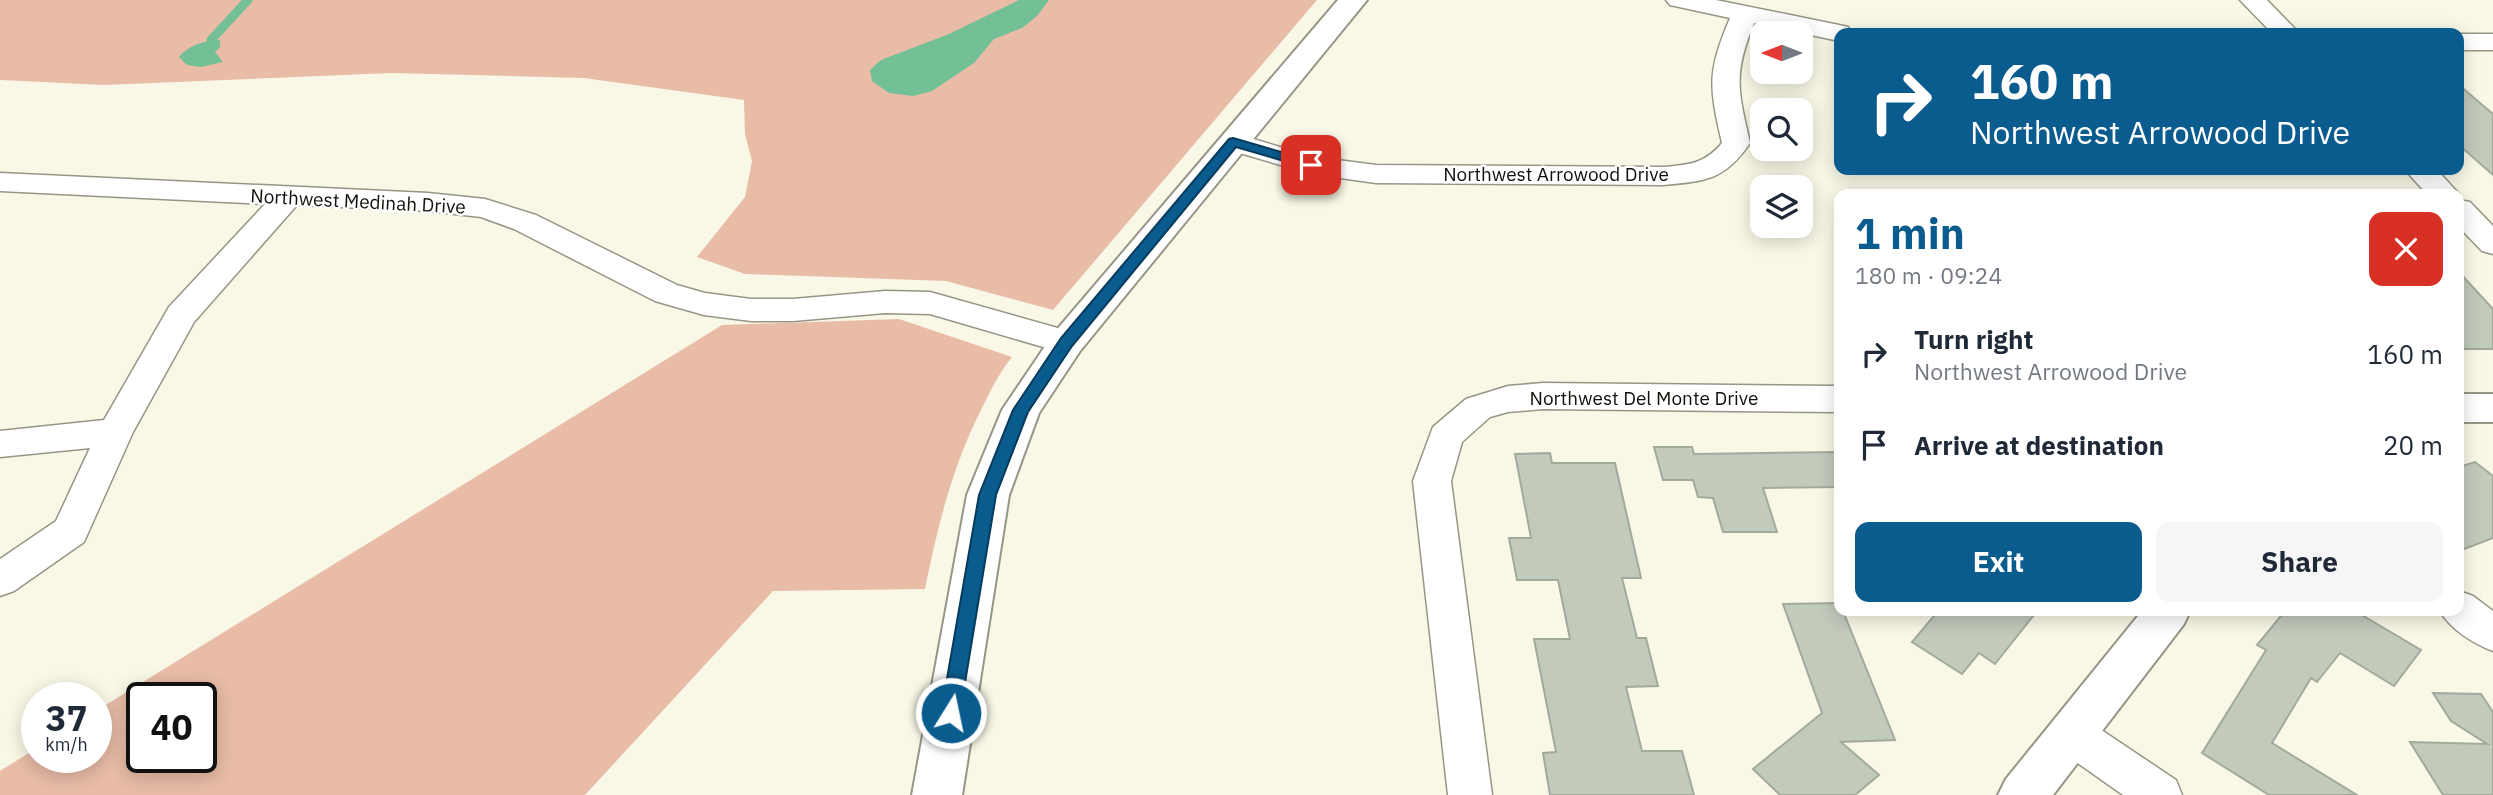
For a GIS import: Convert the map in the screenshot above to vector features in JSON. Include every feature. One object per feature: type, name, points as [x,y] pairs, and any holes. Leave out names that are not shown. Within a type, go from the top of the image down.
[{"type":"street","points":[[937,795],[988,495],[1021,410],[1067,342],[1353,0]]},
{"type":"street","points":[[1679,0],[1834,32]]},
{"type":"street","points":[[2253,0],[2281,28]]},
{"type":"street","name":"Northwest Arrowood Drive","points":[[1233,142],[1311,165],[1376,174],[1663,176],[1709,172],[1723,162],[1737,143],[1725,94],[1727,57],[1744,15]]},
{"type":"street","points":[[2464,41],[2493,42]]},
{"type":"street","points":[[2425,175],[2439,189]]},
{"type":"street","name":"Northwest Medinah Drive","points":[[0,182],[428,202],[485,208],[525,222],[666,293],[704,304],[751,310],[793,310],[885,302],[930,303],[1067,342]]},
{"type":"street","points":[[0,580],[70,531],[115,432],[181,315],[288,197]]},
{"type":"street","points":[[2464,214],[2493,244]]},
{"type":"street","name":"Northwest Del Monte Drive","points":[[1470,795],[1432,481],[1446,436],[1478,408],[1508,399],[1543,396],[1834,399]]},
{"type":"street","points":[[2464,408],[2493,408]]},
{"type":"street","points":[[0,444],[115,432]]},
{"type":"street","points":[[2464,612],[2493,634]]},
{"type":"street","points":[[2023,795],[2164,616]]},
{"type":"street","points":[[2070,733],[2160,795]]},
{"type":"shaded area","points":[[0,0],[1317,0],[1053,310],[946,281],[745,274],[697,257],[745,197],[752,161],[745,134],[744,100],[584,78],[391,73],[104,85],[0,80]]},
{"type":"shaded area","points":[[1019,0],[1049,0],[1037,16],[1022,28],[994,39],[974,63],[932,91],[913,96],[889,93],[872,81],[870,70],[881,60],[949,34]]},
{"type":"shaded area","points":[[220,40],[220,47],[215,52],[223,62],[201,67],[187,65],[179,57],[198,44]]},
{"type":"shaded area","points":[[899,319],[1012,357],[992,388],[962,452],[941,519],[925,589],[773,591],[585,795],[0,795],[0,771],[21,758],[21,773],[112,773],[112,701],[126,693],[126,773],[217,773],[217,682],[143,682],[722,325]]},
{"type":"building","points":[[2464,89],[2493,114],[2493,175],[2464,149]]},
{"type":"building","points":[[2464,277],[2493,309],[2493,349],[2464,349]]},
{"type":"building","points":[[1654,447],[1692,447],[1694,454],[1834,452],[1834,487],[1763,488],[1777,532],[1723,532],[1713,498],[1698,497],[1693,480],[1663,480]]},
{"type":"building","points":[[1550,453],[1552,463],[1615,463],[1641,578],[1622,578],[1637,638],[1646,638],[1658,686],[1626,687],[1642,751],[1682,751],[1694,795],[1550,795],[1543,753],[1556,752],[1534,639],[1570,639],[1558,580],[1517,580],[1509,538],[1531,538],[1515,454]]},
{"type":"building","points":[[2475,462],[2493,476],[2493,538],[2464,549],[2464,465]]},
{"type":"building","points":[[1834,603],[1834,616],[1845,616],[1895,740],[1841,742],[1879,775],[1855,795],[1780,795],[1753,769],[1822,713],[1783,604]]},
{"type":"building","points":[[1934,616],[2033,616],[1995,664],[1979,653],[1962,674],[1912,642]]},
{"type":"building","points":[[2281,616],[2363,616],[2421,650],[2394,686],[2340,653],[2317,682],[2311,678],[2272,743],[2357,795],[2269,795],[2202,753],[2266,650],[2257,645]]},
{"type":"building","points":[[2433,693],[2481,694],[2493,712],[2493,795],[2443,795],[2410,742],[2487,744],[2451,721]]},
{"type":"waterway","points":[[211,40],[248,0]]},
{"type":"route","points":[[951,713],[988,495],[1021,410],[1067,342],[1233,142],[1311,165]]}]
